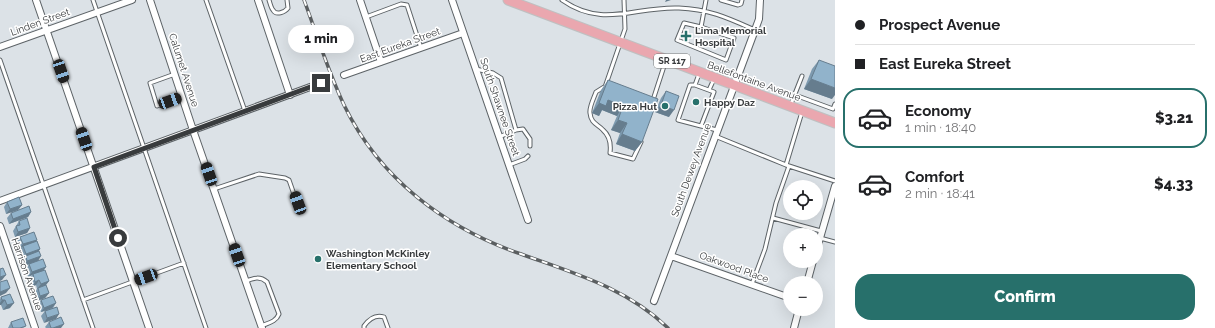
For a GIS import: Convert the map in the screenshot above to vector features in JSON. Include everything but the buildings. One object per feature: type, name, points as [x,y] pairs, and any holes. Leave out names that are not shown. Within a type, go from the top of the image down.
[{"type":"main road","name":"Bellefontaine Avenue","points":[[508,0],[835,123]]},
{"type":"street","points":[[36,0],[149,328]]},
{"type":"street","name":"Calumet Avenue","points":[[150,0],[193,130],[262,327]]},
{"type":"street","points":[[258,0],[290,94]]},
{"type":"street","points":[[360,0],[382,62]]},
{"type":"street","name":"South Shawnee Street","points":[[452,0],[528,220]]},
{"type":"street","name":"South Dewey Avenue","points":[[654,301],[755,30],[759,18],[760,0]]},
{"type":"street","name":"Linden Street","points":[[0,47],[128,1]]},
{"type":"street","name":"East Eureka Street","points":[[344,75],[464,32]]},
{"type":"street","points":[[0,201],[321,83]]},
{"type":"street","points":[[823,228],[835,186]]},
{"type":"street","name":"Harrison Avenue","points":[[0,226],[35,328]]},
{"type":"street","name":"Oakwood Place","points":[[671,256],[783,295]]},
{"type":"street","points":[[794,328],[797,316]]},
{"type":"lane","points":[[93,0],[206,328]]},
{"type":"lane","points":[[206,0],[245,111]]},
{"type":"lane","points":[[269,0],[273,10],[278,13],[288,8],[287,0]]},
{"type":"lane","points":[[562,0],[572,6],[590,13],[611,16],[663,8],[704,10],[755,30]]},
{"type":"lane","points":[[624,0],[625,29],[604,87],[596,92],[590,114],[594,124],[603,129],[608,136],[611,145],[610,153],[633,159],[643,135]]},
{"type":"lane","points":[[701,27],[706,0]]},
{"type":"lane","points":[[721,0],[738,5],[741,4],[742,0]]},
{"type":"lane","points":[[366,16],[401,4],[407,5],[421,48]]},
{"type":"lane","points":[[684,23],[701,27],[734,38],[726,60],[678,40],[684,23]]},
{"type":"lane","points":[[652,105],[666,59]]},
{"type":"lane","points":[[0,60],[93,328]]},
{"type":"lane","points":[[476,69],[493,73],[501,78],[516,130]]},
{"type":"lane","points":[[695,85],[699,72]]},
{"type":"lane","points":[[175,74],[150,83],[157,106],[182,97]]},
{"type":"lane","points":[[791,106],[802,76]]},
{"type":"lane","points":[[709,90],[714,78]]},
{"type":"lane","points":[[701,126],[714,92],[695,85],[690,85],[678,120],[701,126],[787,166],[835,181]]},
{"type":"lane","points":[[604,87],[611,90]]},
{"type":"lane","points":[[795,95],[833,109],[835,104]]},
{"type":"lane","points":[[752,284],[765,249],[776,203],[802,110]]},
{"type":"lane","points":[[499,137],[522,129],[530,139],[530,146]]},
{"type":"lane","points":[[509,165],[525,159],[528,156]]},
{"type":"lane","points":[[214,189],[259,174],[285,178],[289,180],[298,203]]},
{"type":"lane","points":[[773,218],[801,228]]},
{"type":"lane","points":[[823,236],[835,242]]},
{"type":"lane","points":[[83,300],[184,263]]},
{"type":"lane","points":[[246,281],[255,278],[264,279],[267,282],[279,314],[278,318],[262,327]]},
{"type":"lane","points":[[364,328],[368,321],[380,315],[384,317],[388,328]]},
{"type":"railway","points":[[304,0],[344,105],[359,131],[376,155],[395,177],[417,197],[441,215],[466,230],[493,243],[580,275],[617,292],[635,302],[668,328]]},
{"type":"place","name":"Lima Memorial Hospital","points":[[686,36]]},
{"type":"place","name":"Happy Daz","points":[[696,102]]},
{"type":"place","name":"Pizza Hut","points":[[665,106]]},
{"type":"place","name":"Washington McKinley Elementary School","points":[[318,259]]},
{"type":"route","points":[[118,238],[94,167],[321,83]]}]
